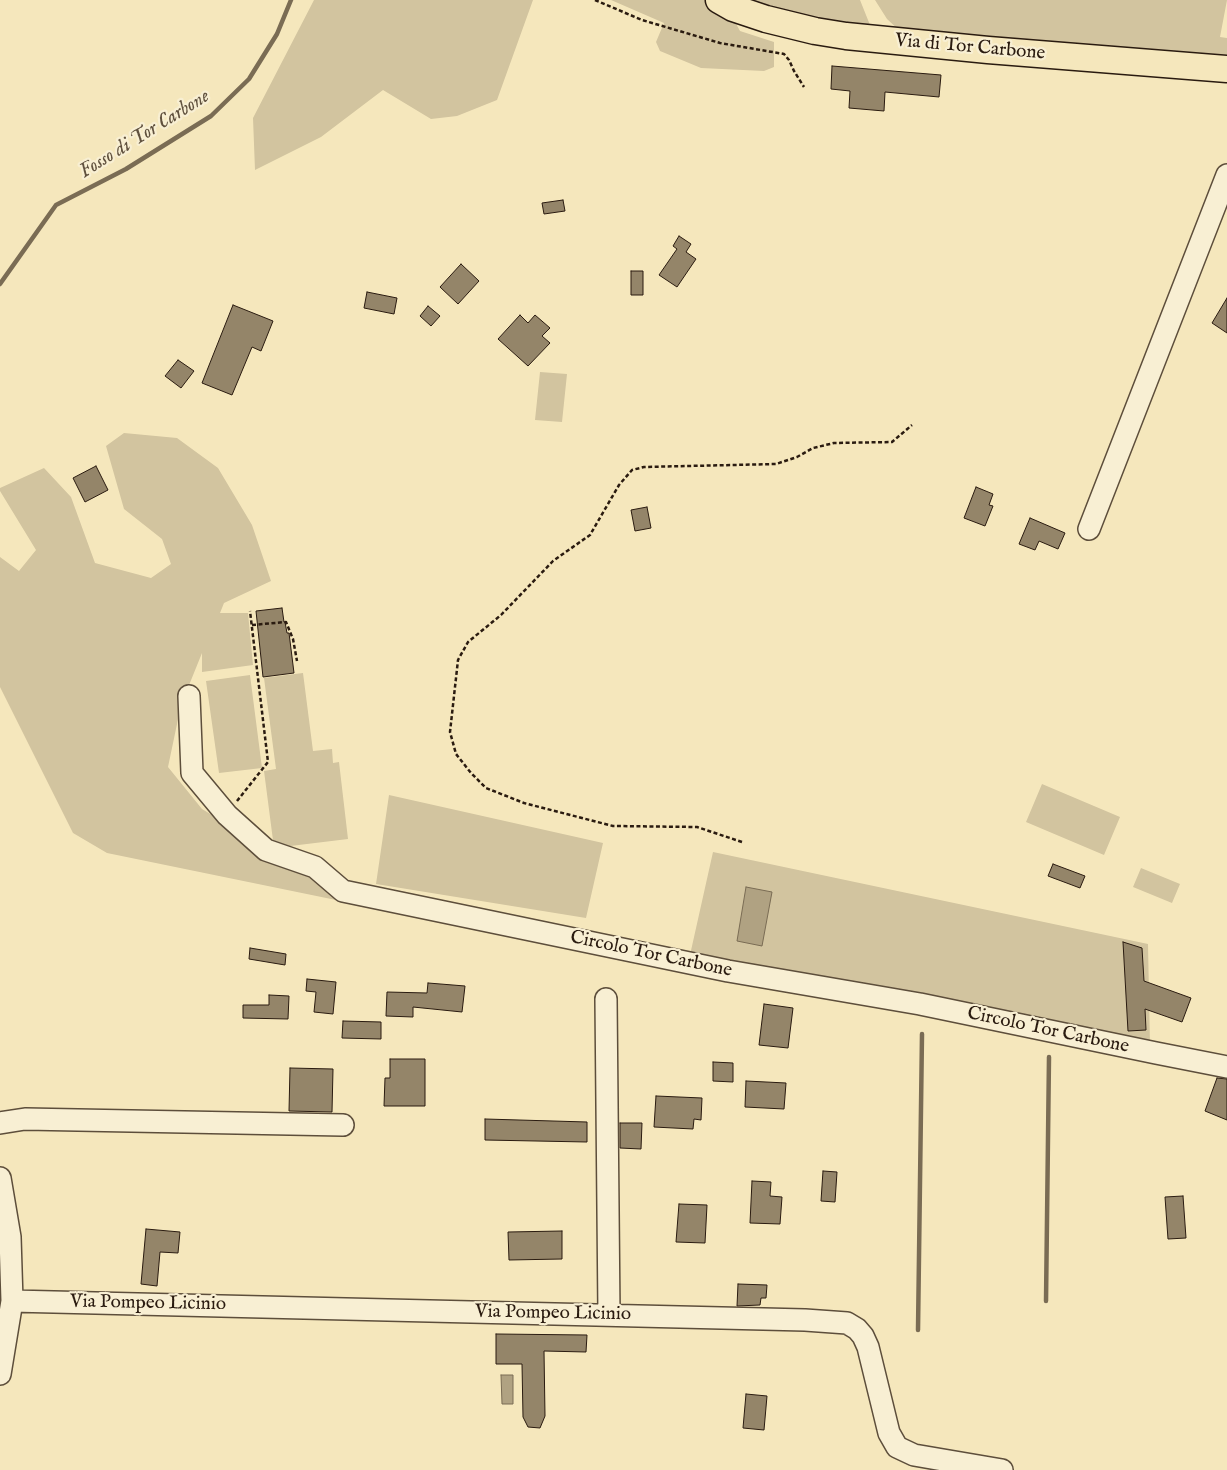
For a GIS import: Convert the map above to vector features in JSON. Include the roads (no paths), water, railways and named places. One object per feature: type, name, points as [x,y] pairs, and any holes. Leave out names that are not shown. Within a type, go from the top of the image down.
[{"type":"main road","name":"Via di Tor Carbone","points":[[719,0],[733,8],[766,19],[815,31],[853,37],[988,50],[1227,68]]},
{"type":"street","points":[[1089,529],[1227,175]]},
{"type":"street","name":"Circolo Tor Carbone","points":[[189,696],[192,773],[228,815],[266,850],[315,867],[343,891],[728,971],[920,1004],[1227,1066]]},
{"type":"street","points":[[606,999],[609,1315]]},
{"type":"street","points":[[0,1123],[25,1119],[343,1125]]},
{"type":"street","points":[[0,1178],[10,1236],[12,1301],[0,1374]]},
{"type":"street","name":"Via Pompeo Licinio","points":[[12,1301],[609,1315],[848,1323],[857,1328],[868,1347],[889,1433],[897,1447],[914,1455],[1002,1470]]},
{"type":"waterway","name":"Fosso di Tor Carbone","points":[[0,284],[56,205],[126,169],[211,116],[249,79],[277,34],[291,0]]},
{"type":"waterway","points":[[918,1330],[922,1034]]},
{"type":"waterway","points":[[1046,1301],[1049,1057]]}]
